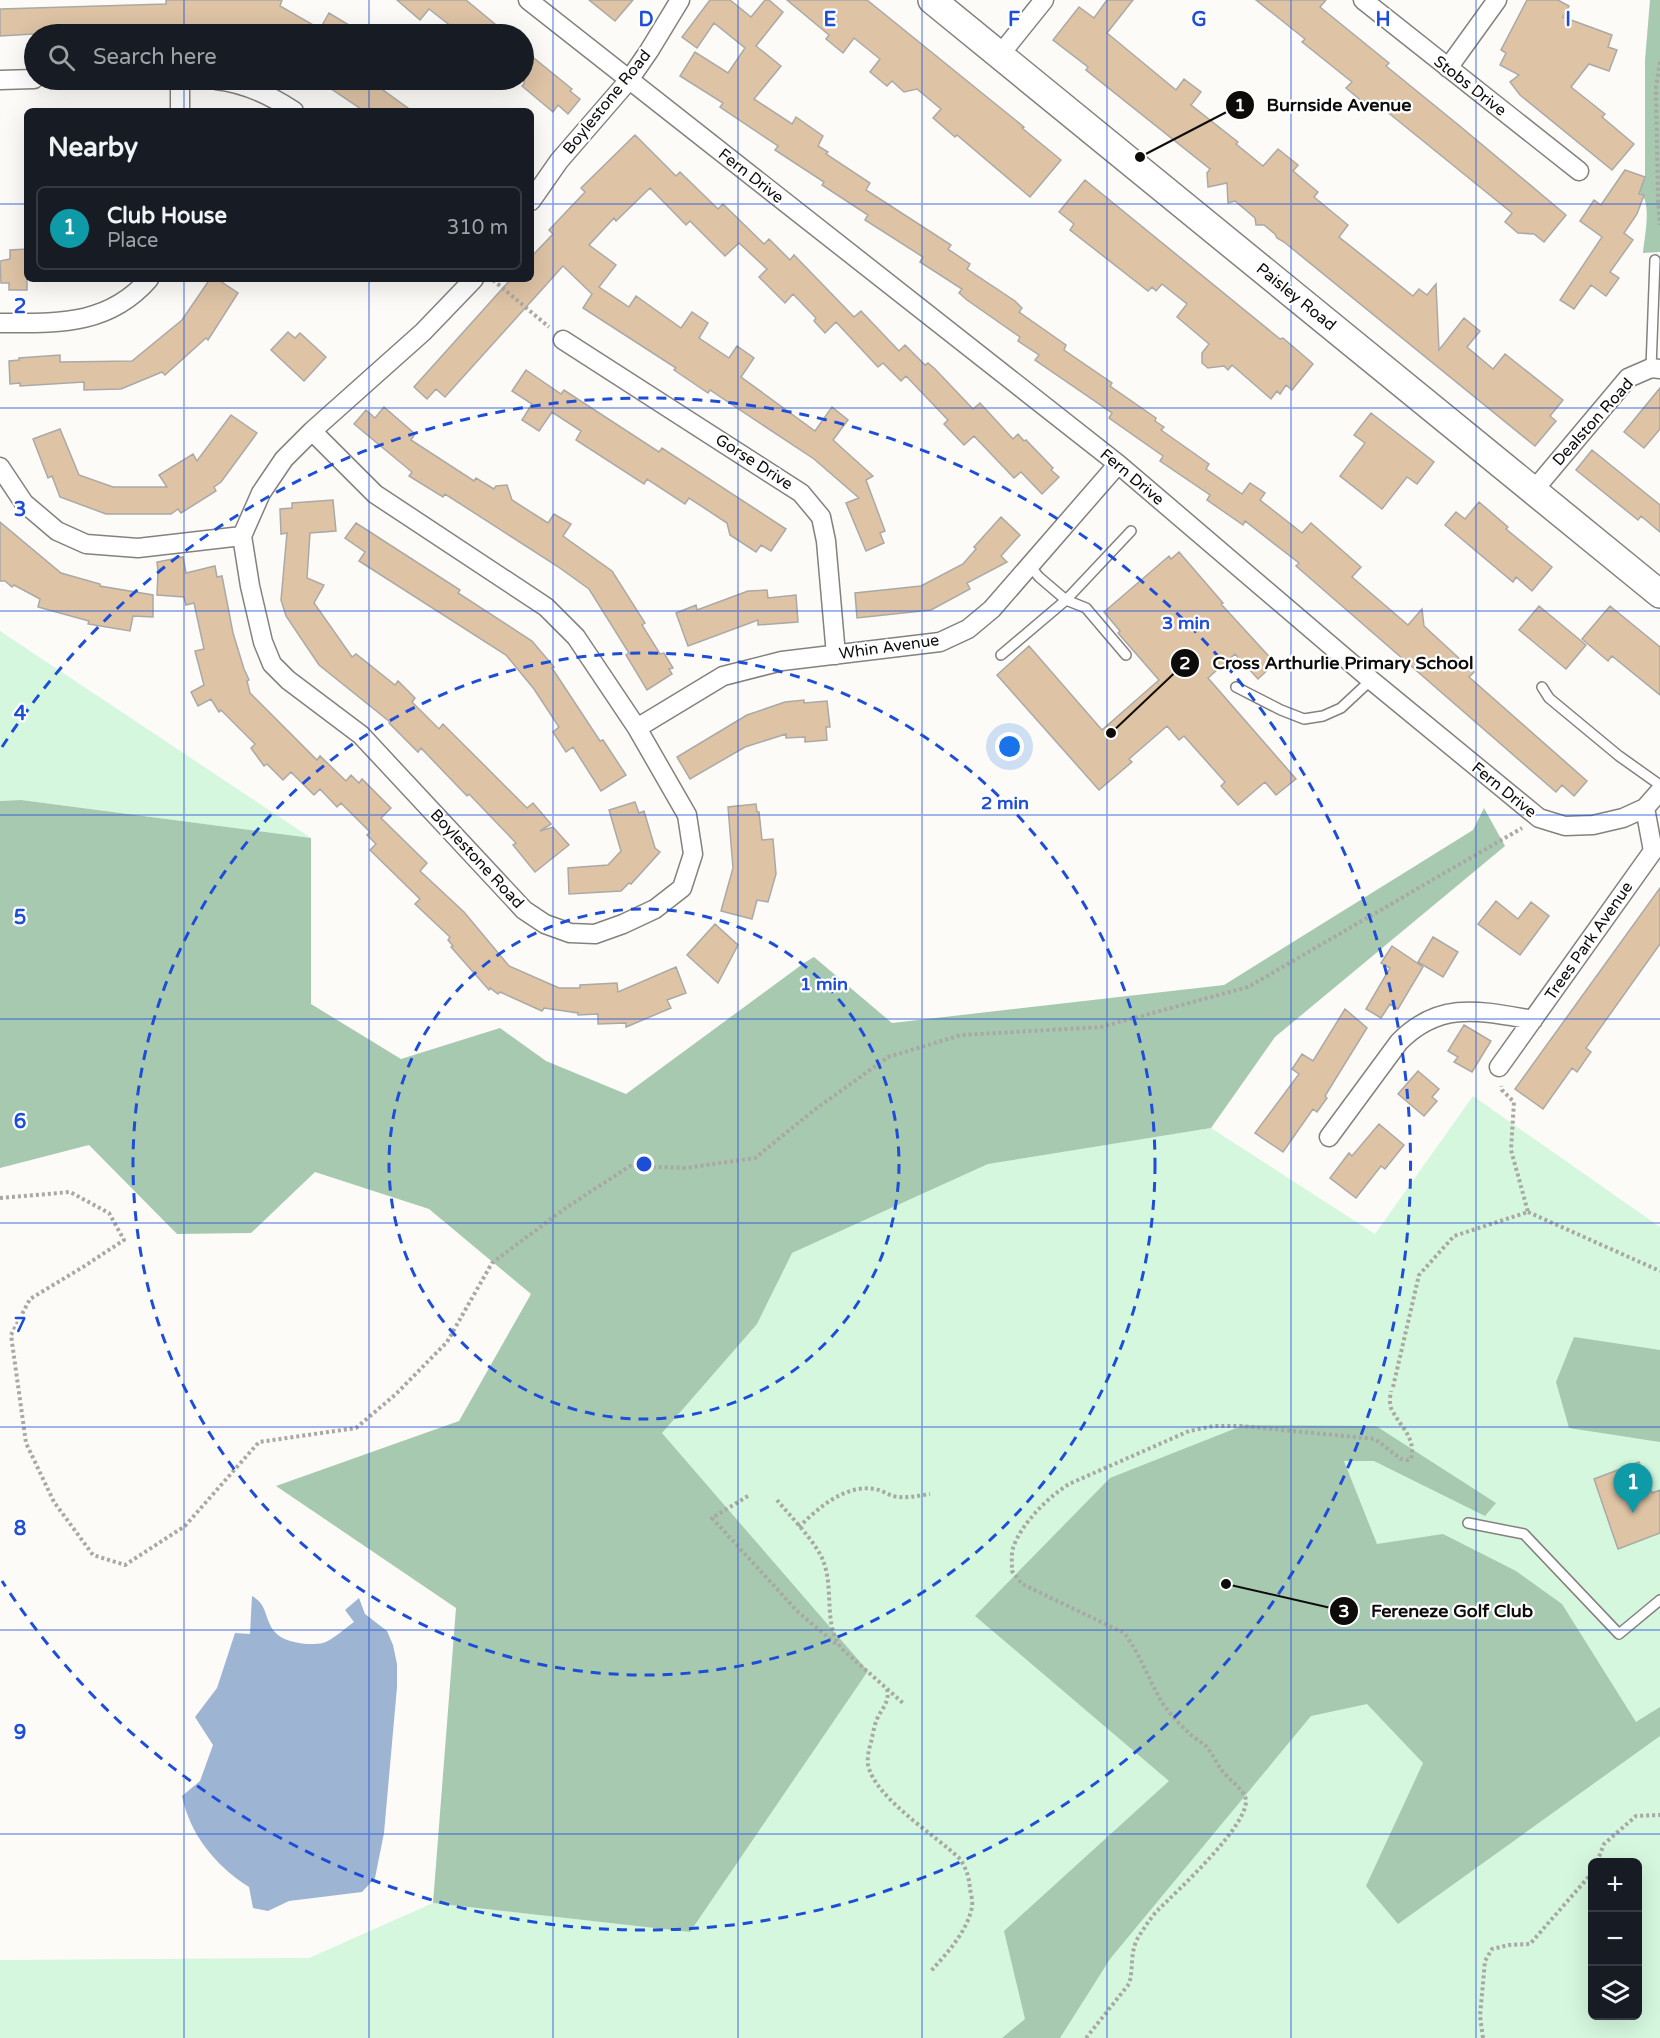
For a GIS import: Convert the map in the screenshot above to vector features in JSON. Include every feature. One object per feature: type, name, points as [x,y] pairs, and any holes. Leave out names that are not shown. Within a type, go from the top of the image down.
[{"type":"main road","name":"Paisley Road","points":[[932,0],[1660,594]]},
{"type":"street","name":"Fern Drive","points":[[528,0],[1118,464],[1371,680],[1539,819],[1565,826],[1593,825],[1623,818],[1645,808]]},
{"type":"street","name":"Boylestone Road","points":[[534,197],[559,161],[629,80],[680,0]]},
{"type":"street","points":[[999,56],[1044,0]]},
{"type":"street","name":"Stobs Drive","points":[[1363,0],[1579,171]]},
{"type":"street","points":[[1448,68],[1497,0]]},
{"type":"street","points":[[0,80],[24,79]]},
{"type":"street","points":[[180,90],[180,108]]},
{"type":"street","points":[[254,90],[276,99],[290,108]]},
{"type":"street","points":[[0,322],[61,323],[99,314],[129,300],[146,282]]},
{"type":"street","points":[[0,467],[24,502],[57,531],[87,544],[138,548],[242,536],[261,493],[284,459],[423,332],[471,282]]},
{"type":"street","name":"Gorse Drive","points":[[563,340],[801,493],[821,517],[826,541],[836,655]]},
{"type":"street","name":"Dealston Road","points":[[1534,490],[1628,378],[1655,368]]},
{"type":"street","name":"Boylestone Road","points":[[242,536],[250,586],[263,642],[272,664],[288,680],[361,735],[524,910],[545,924],[570,933],[595,934],[655,909],[682,888],[693,854],[687,815],[637,728],[576,637],[546,607],[375,495],[312,431]]},
{"type":"street","name":"Whin Avenue","points":[[637,728],[723,676],[782,661],[940,642],[968,629],[992,609],[1118,464]]},
{"type":"street","points":[[1645,808],[1660,791]]},
{"type":"street","name":"Trees Park Avenue","points":[[1499,1067],[1653,851],[1645,808]]},
{"type":"street","points":[[1329,1137],[1411,1029],[1427,1020],[1467,1010],[1533,1020]]},
{"type":"lane","points":[[1655,260],[1655,368]]},
{"type":"lane","points":[[1002,654],[1066,600],[1131,531]]},
{"type":"lane","points":[[1030,566],[1039,577],[1066,600],[1086,608],[1126,655]]},
{"type":"lane","points":[[1236,687],[1281,710],[1304,718],[1323,716],[1341,708],[1371,680]]},
{"type":"lane","points":[[1542,687],[1549,698],[1593,735],[1660,785]]},
{"type":"lane","points":[[1468,1523],[1524,1534],[1619,1634],[1660,1600]]},
{"type":"path","points":[[1660,62],[1656,87],[1660,225]]},
{"type":"path","points":[[495,282],[563,340]]},
{"type":"path","points":[[0,1198],[70,1192],[109,1213],[124,1240],[30,1299],[11,1335],[26,1443],[54,1502],[93,1555],[125,1565],[185,1526],[259,1442],[356,1428],[396,1394],[447,1342],[492,1263],[567,1208],[630,1166],[687,1168],[755,1158],[813,1111],[888,1058],[961,1035],[1101,1027],[1248,987],[1539,819]]},
{"type":"path","points":[[1499,1067],[1502,1090],[1514,1102],[1511,1150],[1528,1212]]},
{"type":"path","points":[[1086,2038],[1129,1984],[1133,1947],[1144,1928],[1158,1910],[1196,1873],[1230,1834],[1243,1814],[1246,1802],[1241,1790],[1232,1784],[1222,1772],[1208,1748],[1189,1733],[1159,1698],[1133,1645],[1124,1633],[1065,1603],[1031,1590],[1022,1584],[1012,1571],[1013,1548],[1035,1514],[1057,1491],[1069,1484],[1189,1431],[1214,1426],[1241,1426],[1375,1439],[1401,1459],[1408,1460],[1411,1458],[1413,1448],[1391,1408],[1392,1389],[1419,1275],[1454,1236],[1528,1212],[1660,1271]]},
{"type":"path","points":[[799,1527],[818,1508],[839,1495],[855,1490],[875,1489],[903,1498],[930,1494]]},
{"type":"path","points":[[748,1496],[712,1518],[798,1612],[903,1703]]},
{"type":"path","points":[[777,1500],[820,1553],[825,1564],[831,1620],[835,1640],[840,1647]]},
{"type":"path","points":[[887,1689],[885,1707],[877,1719],[868,1751],[868,1766],[878,1785],[902,1811],[959,1858],[969,1881],[972,1906],[969,1916],[956,1941],[931,1971]]},
{"type":"path","points":[[1599,1858],[1605,1844],[1636,1816],[1660,1815]]},
{"type":"path","points":[[1483,2038],[1480,2016],[1485,1961],[1488,1955],[1492,1949],[1530,1944],[1588,1879]]},
{"type":"green space","points":[[1650,0],[1660,0],[1660,252],[1643,253],[1647,211],[1646,203],[1639,192],[1645,177],[1645,60]]},
{"type":"green space","points":[[0,631],[311,838],[21,800],[0,801]]},
{"type":"green space","points":[[21,800],[311,838],[311,1004],[401,1059],[500,1028],[546,1061],[626,1094],[814,957],[892,1023],[1224,985],[1473,830],[1484,808],[1505,846],[1275,1037],[1211,1128],[988,1164],[792,1253],[757,1324],[662,1433],[868,1671],[690,1932],[433,1903],[456,1608],[276,1486],[459,1421],[531,1294],[429,1209],[315,1172],[251,1233],[177,1234],[89,1145],[0,1168],[0,801]]},
{"type":"green space","points":[[1473,1096],[1660,1227],[1660,2038],[0,2038],[0,1960],[309,1958],[433,1903],[690,1932],[868,1671],[662,1433],[792,1253],[988,1164],[1211,1128],[1375,1234]]},
{"type":"green space","points":[[1574,1337],[1660,1350],[1660,1442],[1569,1428],[1556,1382]]},
{"type":"green space","points":[[1244,1425],[1376,1426],[1496,1503],[1485,1516],[1374,1461],[1344,1461],[1377,1544],[1443,1534],[1516,1571],[1562,1604],[1636,1722],[1660,1707],[1660,1736],[1398,1924],[1366,1886],[1423,1763],[1367,1704],[1311,1716],[1110,1959],[1060,2038],[1002,2038],[1025,2019],[1004,1931],[1169,1781],[975,1616],[1110,1478]]},
{"type":"water","points":[[252,1596],[261,1603],[271,1626],[278,1635],[297,1643],[311,1644],[323,1643],[335,1637],[354,1622],[345,1610],[359,1598],[365,1614],[387,1631],[393,1645],[397,1664],[397,1687],[384,1833],[375,1878],[362,1892],[289,1901],[268,1911],[253,1908],[249,1887],[215,1859],[191,1824],[182,1796],[200,1781],[213,1745],[195,1717],[217,1688],[235,1633],[250,1634]]},
{"type":"building","points":[[166,0],[282,0],[280,6],[311,24],[24,24],[24,35],[0,36],[0,9],[166,4]]},
{"type":"building","points":[[397,0],[466,0],[495,24],[448,24],[429,9],[420,20]]},
{"type":"building","points":[[589,0],[633,0],[615,21]]},
{"type":"building","points":[[710,0],[730,0],[751,17],[765,0],[769,0],[783,12],[756,46],[781,66],[754,99],[792,124],[796,117],[823,136],[818,146],[828,152],[826,154],[870,183],[866,190],[951,245],[948,249],[970,264],[967,269],[1015,301],[1022,308],[1019,312],[1066,345],[1064,350],[1112,383],[1110,386],[1156,418],[1155,421],[1164,427],[1161,430],[1209,464],[1206,469],[1242,494],[1250,483],[1265,493],[1260,500],[1302,533],[1311,523],[1361,567],[1352,577],[1408,625],[1422,609],[1424,626],[1474,672],[1469,677],[1587,781],[1574,796],[1562,785],[1556,792],[1296,566],[1299,563],[1245,521],[1243,525],[1207,500],[1210,495],[1160,461],[1163,456],[1109,418],[1112,413],[1035,360],[1039,355],[1018,341],[1020,337],[967,300],[959,293],[962,289],[920,262],[923,257],[865,220],[868,215],[822,185],[824,182],[775,150],[778,146],[720,107],[723,103],[680,76],[695,52],[728,73],[745,48],[714,23],[697,48],[682,37]]},
{"type":"building","points":[[787,0],[867,0],[1024,127],[1022,128],[1061,160],[1030,197],[957,135],[955,137],[933,118],[941,109],[917,89],[904,92],[892,81],[887,86],[870,72],[880,59],[854,38],[843,53],[826,39],[829,35]]},
{"type":"building","points":[[1107,0],[1133,0],[1107,33],[1176,90],[1184,79],[1201,92],[1191,105],[1238,142],[1236,144],[1263,166],[1278,149],[1298,165],[1293,171],[1318,192],[1314,197],[1348,225],[1339,237],[1413,296],[1419,289],[1427,295],[1436,284],[1439,350],[1464,318],[1480,331],[1467,347],[1493,369],[1505,354],[1563,400],[1550,416],[1556,421],[1535,446],[1277,238],[1264,225],[1256,225],[1255,218],[1235,201],[1228,203],[1227,183],[1208,187],[1207,173],[1210,169],[1086,70],[1088,67],[1053,40],[1079,7],[1094,18]]},
{"type":"building","points":[[1256,0],[1326,0],[1320,7],[1389,63],[1386,66],[1566,215],[1544,242],[1534,234],[1518,233],[1505,222],[1512,213],[1375,102],[1370,108],[1346,88],[1352,82],[1302,42],[1305,39]]},
{"type":"building","points":[[1527,0],[1558,0],[1569,6],[1563,17],[1612,35],[1608,47],[1617,50],[1609,71],[1589,64],[1571,87],[1605,114],[1602,117],[1634,144],[1612,170],[1520,95],[1510,82],[1519,75],[1500,65],[1506,53],[1501,50]]},
{"type":"building","points":[[329,13],[347,24],[323,24]]},
{"type":"building","points":[[534,58],[572,89],[570,91],[580,99],[568,114],[558,105],[553,112],[527,90],[534,90]]},
{"type":"building","points":[[333,90],[383,90],[408,108],[360,108]]},
{"type":"building","points":[[635,135],[676,176],[680,172],[718,209],[723,204],[764,244],[769,239],[790,260],[794,255],[854,317],[861,311],[899,351],[905,345],[925,365],[928,363],[935,369],[973,409],[980,403],[1013,439],[1018,434],[1024,441],[1026,440],[1059,477],[1042,494],[1021,472],[1014,478],[974,436],[964,445],[944,424],[948,420],[906,376],[901,381],[883,363],[878,367],[836,322],[825,333],[814,321],[816,318],[793,294],[785,303],[759,277],[767,269],[739,243],[725,256],[690,221],[686,225],[650,188],[616,221],[614,218],[589,245],[616,265],[599,287],[629,307],[636,296],[681,328],[692,312],[708,323],[699,338],[729,358],[737,346],[754,358],[741,377],[815,431],[832,407],[848,420],[833,440],[873,476],[866,480],[885,531],[880,533],[884,543],[866,551],[846,503],[859,498],[814,459],[710,390],[708,393],[674,370],[676,368],[583,308],[592,294],[563,266],[445,397],[436,389],[427,399],[414,387],[508,282],[534,282],[534,254],[553,234],[549,230],[585,192],[581,188]]},
{"type":"building","points":[[1625,170],[1645,177],[1639,194],[1644,195],[1637,214],[1624,233],[1633,240],[1610,272],[1619,278],[1606,296],[1591,285],[1574,309],[1560,300],[1602,237],[1580,221],[1594,200],[1601,205]]},
{"type":"building","points":[[1085,180],[1313,364],[1292,390],[1286,385],[1280,394],[1277,391],[1271,399],[1232,365],[1228,370],[1224,366],[1208,368],[1202,363],[1202,353],[1209,344],[1177,317],[1187,304],[1162,284],[1156,291],[1152,287],[1148,291],[1070,230],[1074,224],[1059,212]]},
{"type":"building","points":[[24,249],[24,282],[27,282],[27,290],[9,290],[9,283],[1,283],[0,261],[10,259],[10,250]]},
{"type":"building","points":[[208,282],[222,282],[238,293],[208,340],[206,338],[165,375],[162,372],[121,389],[84,390],[84,382],[20,386],[20,383],[10,384],[9,361],[19,360],[19,358],[60,355],[60,362],[132,361],[182,320]]},
{"type":"building","points":[[288,332],[295,338],[300,333],[326,357],[304,381],[271,350]]},
{"type":"building","points":[[526,370],[561,394],[564,390],[659,452],[662,448],[786,529],[771,551],[761,545],[756,552],[730,535],[727,523],[689,498],[685,504],[647,479],[644,484],[576,440],[581,431],[552,412],[539,431],[522,420],[532,404],[512,391]]},
{"type":"building","points":[[1660,388],[1660,429],[1644,448],[1624,432]]},
{"type":"building","points":[[384,407],[415,434],[411,440],[474,481],[476,478],[494,489],[496,486],[507,485],[512,500],[548,523],[554,514],[571,524],[563,536],[612,571],[645,623],[642,625],[660,654],[664,653],[673,668],[669,669],[672,674],[647,690],[626,655],[629,653],[589,589],[445,494],[443,497],[409,476],[412,472],[354,424],[366,410],[375,418]]},
{"type":"building","points":[[1371,413],[1434,462],[1417,484],[1407,477],[1382,509],[1340,476],[1365,443],[1354,435]]},
{"type":"building","points":[[231,415],[257,433],[221,482],[214,487],[216,491],[181,513],[178,509],[171,514],[106,514],[60,497],[52,476],[48,478],[33,439],[60,429],[79,475],[113,487],[167,487],[159,475],[193,454],[197,461]]},
{"type":"building","points":[[1592,450],[1660,505],[1660,532],[1641,516],[1638,520],[1576,470]]},
{"type":"building","points":[[333,500],[336,531],[310,533],[307,578],[324,585],[314,603],[352,657],[356,654],[395,685],[398,681],[415,698],[412,702],[439,729],[443,724],[527,808],[533,803],[551,824],[540,831],[553,827],[569,845],[535,872],[513,845],[516,843],[421,748],[418,752],[390,722],[319,665],[286,616],[281,600],[287,533],[281,534],[280,509],[292,508],[292,503]]},
{"type":"building","points":[[1479,502],[1508,527],[1506,529],[1552,567],[1532,591],[1516,577],[1513,582],[1445,525],[1456,512],[1465,519]]},
{"type":"building","points":[[1001,517],[1020,535],[1001,556],[1007,562],[967,583],[970,589],[931,610],[857,618],[855,593],[921,586],[963,564],[976,549],[974,547]]},
{"type":"building","points":[[0,522],[61,573],[100,584],[100,586],[153,595],[153,617],[133,616],[130,631],[88,624],[89,621],[38,607],[40,599],[14,585],[12,587],[5,581],[0,581]]},
{"type":"building","points":[[356,523],[460,590],[458,593],[532,641],[554,667],[552,668],[600,741],[603,740],[626,775],[601,791],[573,747],[566,752],[553,732],[559,727],[534,689],[506,655],[359,561],[365,552],[345,538]]},
{"type":"building","points":[[1179,552],[1223,603],[1221,604],[1275,663],[1258,679],[1235,654],[1208,678],[1296,779],[1276,795],[1265,782],[1238,805],[1221,786],[1225,782],[1184,736],[1179,740],[1167,726],[1129,759],[1132,762],[1099,790],[997,675],[1029,646],[1102,730],[1159,680],[1118,633],[1120,631],[1104,612],[1169,556],[1171,559]]},
{"type":"building","points":[[183,557],[186,573],[215,566],[217,577],[222,576],[233,633],[249,680],[247,681],[250,693],[317,760],[320,756],[346,781],[351,775],[359,783],[362,779],[391,808],[381,818],[427,863],[420,871],[464,912],[509,966],[559,988],[580,988],[580,985],[617,983],[618,992],[676,967],[686,993],[667,1000],[671,1008],[626,1027],[626,1023],[598,1024],[598,1014],[578,1015],[578,1013],[544,1008],[542,1011],[500,992],[498,994],[490,988],[489,990],[451,947],[453,946],[448,940],[450,937],[415,904],[420,899],[370,850],[376,844],[367,835],[370,832],[341,803],[337,807],[320,789],[314,795],[291,772],[283,780],[267,764],[264,766],[251,748],[255,744],[221,710],[219,712],[211,699],[198,706],[191,692],[204,685],[195,651],[204,649],[194,603],[186,605],[184,597],[157,595],[157,562]]},
{"type":"building","points":[[767,590],[768,598],[796,595],[798,622],[758,625],[758,620],[688,646],[676,613],[696,605],[697,610],[748,591]]},
{"type":"building","points":[[1539,606],[1586,645],[1566,669],[1519,630]]},
{"type":"building","points":[[1610,606],[1660,647],[1660,695],[1612,656],[1608,661],[1582,639]]},
{"type":"building","points":[[804,700],[804,703],[827,701],[830,727],[826,727],[827,740],[805,742],[805,737],[786,738],[786,734],[745,747],[690,779],[677,757],[747,715],[785,702]]},
{"type":"building","points":[[635,802],[639,813],[644,811],[655,848],[660,852],[631,884],[629,883],[621,891],[569,894],[568,868],[608,865],[621,851],[609,810]]},
{"type":"building","points":[[756,804],[762,840],[773,839],[776,874],[768,902],[757,900],[752,919],[721,911],[733,868],[728,807]]},
{"type":"building","points":[[1660,888],[1660,944],[1586,1048],[1591,1052],[1577,1072],[1572,1068],[1543,1109],[1515,1089]]},
{"type":"building","points":[[1496,901],[1518,919],[1531,902],[1549,916],[1520,955],[1478,924]]},
{"type":"building","points":[[715,924],[738,945],[718,983],[687,955]]},
{"type":"building","points":[[1433,937],[1458,952],[1443,977],[1418,962]]},
{"type":"building","points":[[1392,946],[1423,967],[1398,1009],[1390,1004],[1381,1018],[1366,1009],[1390,968],[1381,963]]},
{"type":"building","points":[[1345,1009],[1367,1028],[1325,1096],[1327,1098],[1317,1112],[1313,1109],[1283,1152],[1255,1133],[1299,1074],[1292,1069],[1302,1054],[1313,1061]]},
{"type":"building","points":[[1464,1025],[1491,1041],[1472,1072],[1454,1062],[1458,1057],[1448,1051]]},
{"type":"building","points":[[1418,1071],[1439,1089],[1432,1097],[1437,1101],[1424,1116],[1398,1094]]},
{"type":"building","points":[[1379,1124],[1404,1145],[1385,1169],[1381,1166],[1356,1198],[1330,1178],[1349,1153],[1352,1156]]},
{"type":"building","points":[[1639,1462],[1652,1493],[1660,1490],[1660,1533],[1618,1549],[1594,1479]]},
{"type":"place","name":"Burnside Avenue","points":[[1140,157]]},
{"type":"place","name":"Cross Arthurlie Primary School","points":[[1111,733]]},
{"type":"place","name":"Club House","points":[[1633,1513]]},
{"type":"place","name":"Fereneze Golf Club","points":[[1226,1584]]}]
